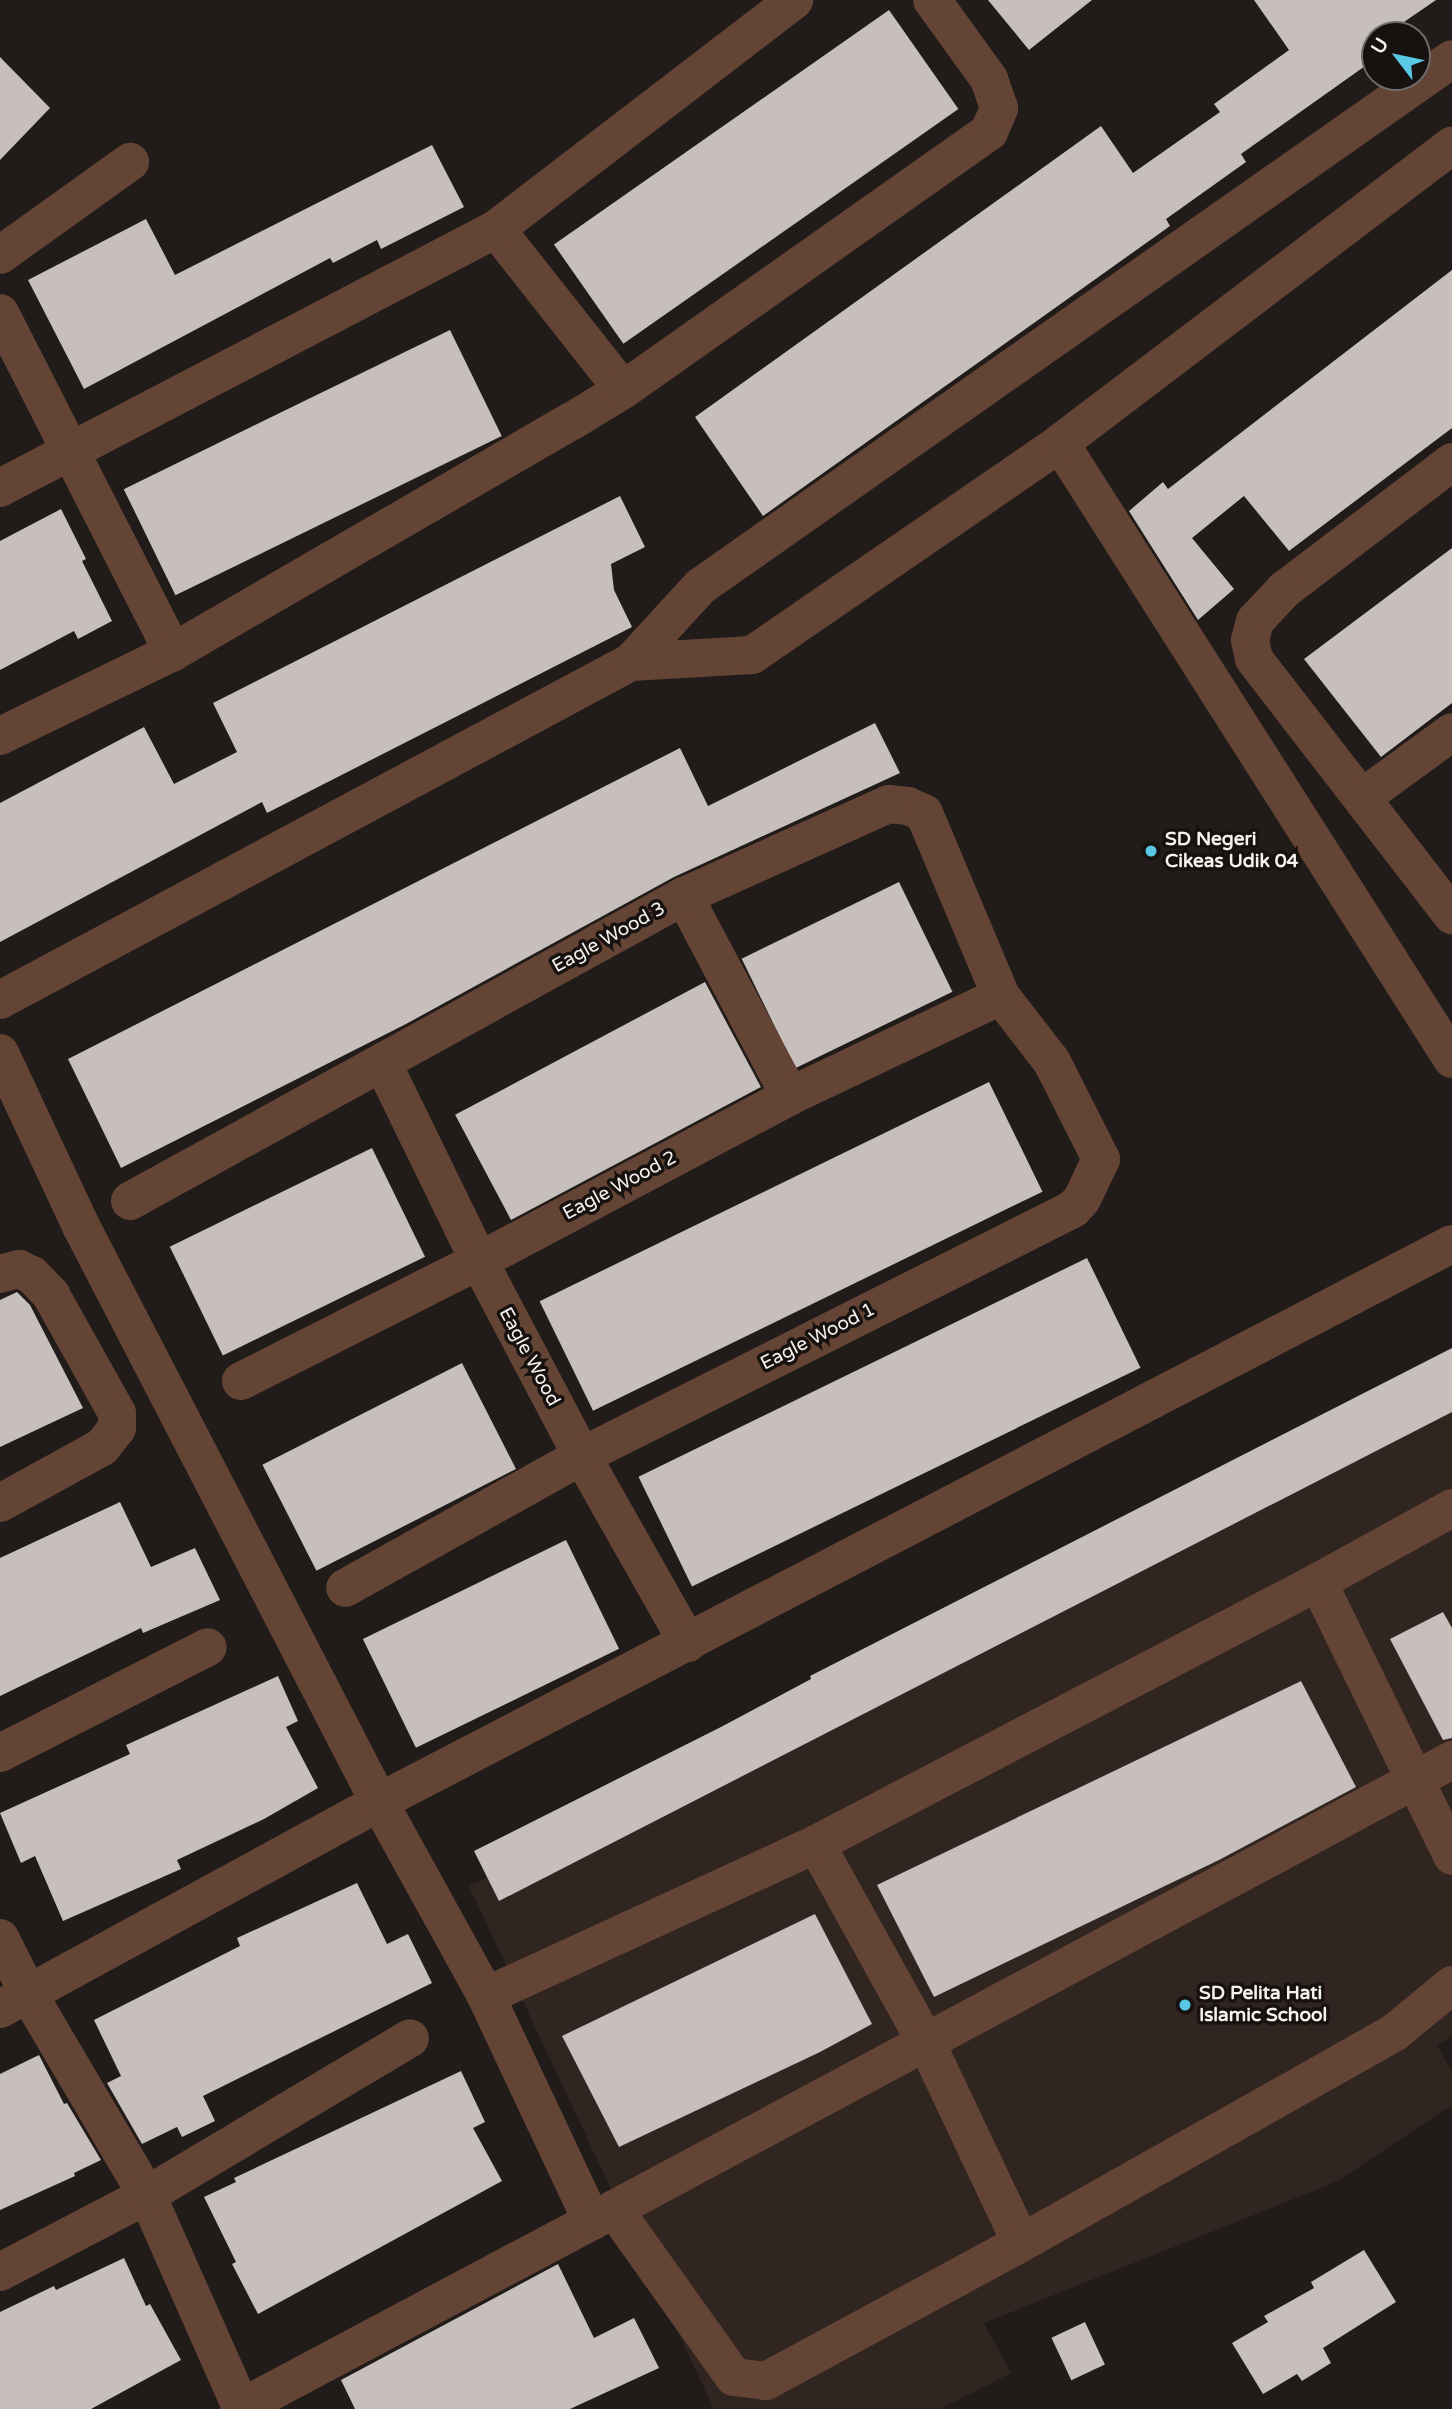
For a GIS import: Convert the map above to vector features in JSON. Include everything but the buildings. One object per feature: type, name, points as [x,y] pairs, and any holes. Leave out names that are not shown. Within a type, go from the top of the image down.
[{"type":"street","points":[[0,488],[68,450],[496,229],[794,0]]},
{"type":"street","points":[[0,736],[173,652],[622,390],[989,132],[999,108],[989,79],[932,0]]},
{"type":"street","points":[[0,1000],[631,662],[701,586],[1452,59]]},
{"type":"street","points":[[631,662],[752,655],[1060,443],[1452,145]]},
{"type":"street","points":[[0,255],[130,162]]},
{"type":"street","points":[[496,229],[622,390]]},
{"type":"street","points":[[0,313],[173,652]]},
{"type":"street","points":[[1060,443],[1452,1059]]},
{"type":"street","points":[[1452,462],[1284,590],[1255,621],[1250,640],[1254,659],[1452,915]]},
{"type":"street","points":[[1363,797],[1452,732]]},
{"type":"street","name":"Eagle Wood 3","points":[[130,1201],[684,896],[889,804],[908,806],[924,813],[1001,996]]},
{"type":"street","points":[[684,896],[790,1096]]},
{"type":"street","name":"Eagle Wood 2","points":[[241,1381],[478,1261],[790,1096],[1001,996]]},
{"type":"street","name":"Eagle Wood 1","points":[[345,1588],[582,1456],[1060,1215],[1082,1199],[1101,1159],[1052,1062],[1001,996]]},
{"type":"street","points":[[0,1053],[81,1226],[379,1802],[603,2215],[734,2377],[766,2381],[1021,2243],[1395,2032],[1452,1985]]},
{"type":"street","name":"Eagle Wood","points":[[383,1064],[478,1261],[582,1456],[688,1643]]},
{"type":"street","points":[[14,2002],[379,1802],[1452,1244]]},
{"type":"street","points":[[0,1274],[19,1269],[32,1275],[51,1295],[117,1413],[117,1428],[102,1447],[0,1503]]},
{"type":"street","points":[[486,1996],[816,1844],[1318,1582],[1452,1508]]},
{"type":"street","points":[[1318,1582],[1452,1856]]},
{"type":"street","points":[[0,1753],[208,1647]]},
{"type":"street","points":[[0,1938],[14,2002],[147,2195],[240,2409],[927,2044],[1452,1760]]},
{"type":"street","points":[[816,1844],[927,2044],[1021,2243]]},
{"type":"street","points":[[0,2272],[147,2195],[410,2038]]},
{"type":"shaded area","points":[[1452,1412],[1452,2036],[1437,2045],[1452,2072],[1452,2105],[1336,2182],[984,2323],[1011,2373],[940,2409],[714,2409],[469,1886]]},
{"type":"place","name":"SD Negeri Cikeas Udik 04","points":[[1151,851]]},
{"type":"place","name":"SD Pelita Hati Islamic School","points":[[1185,2005]]}]
